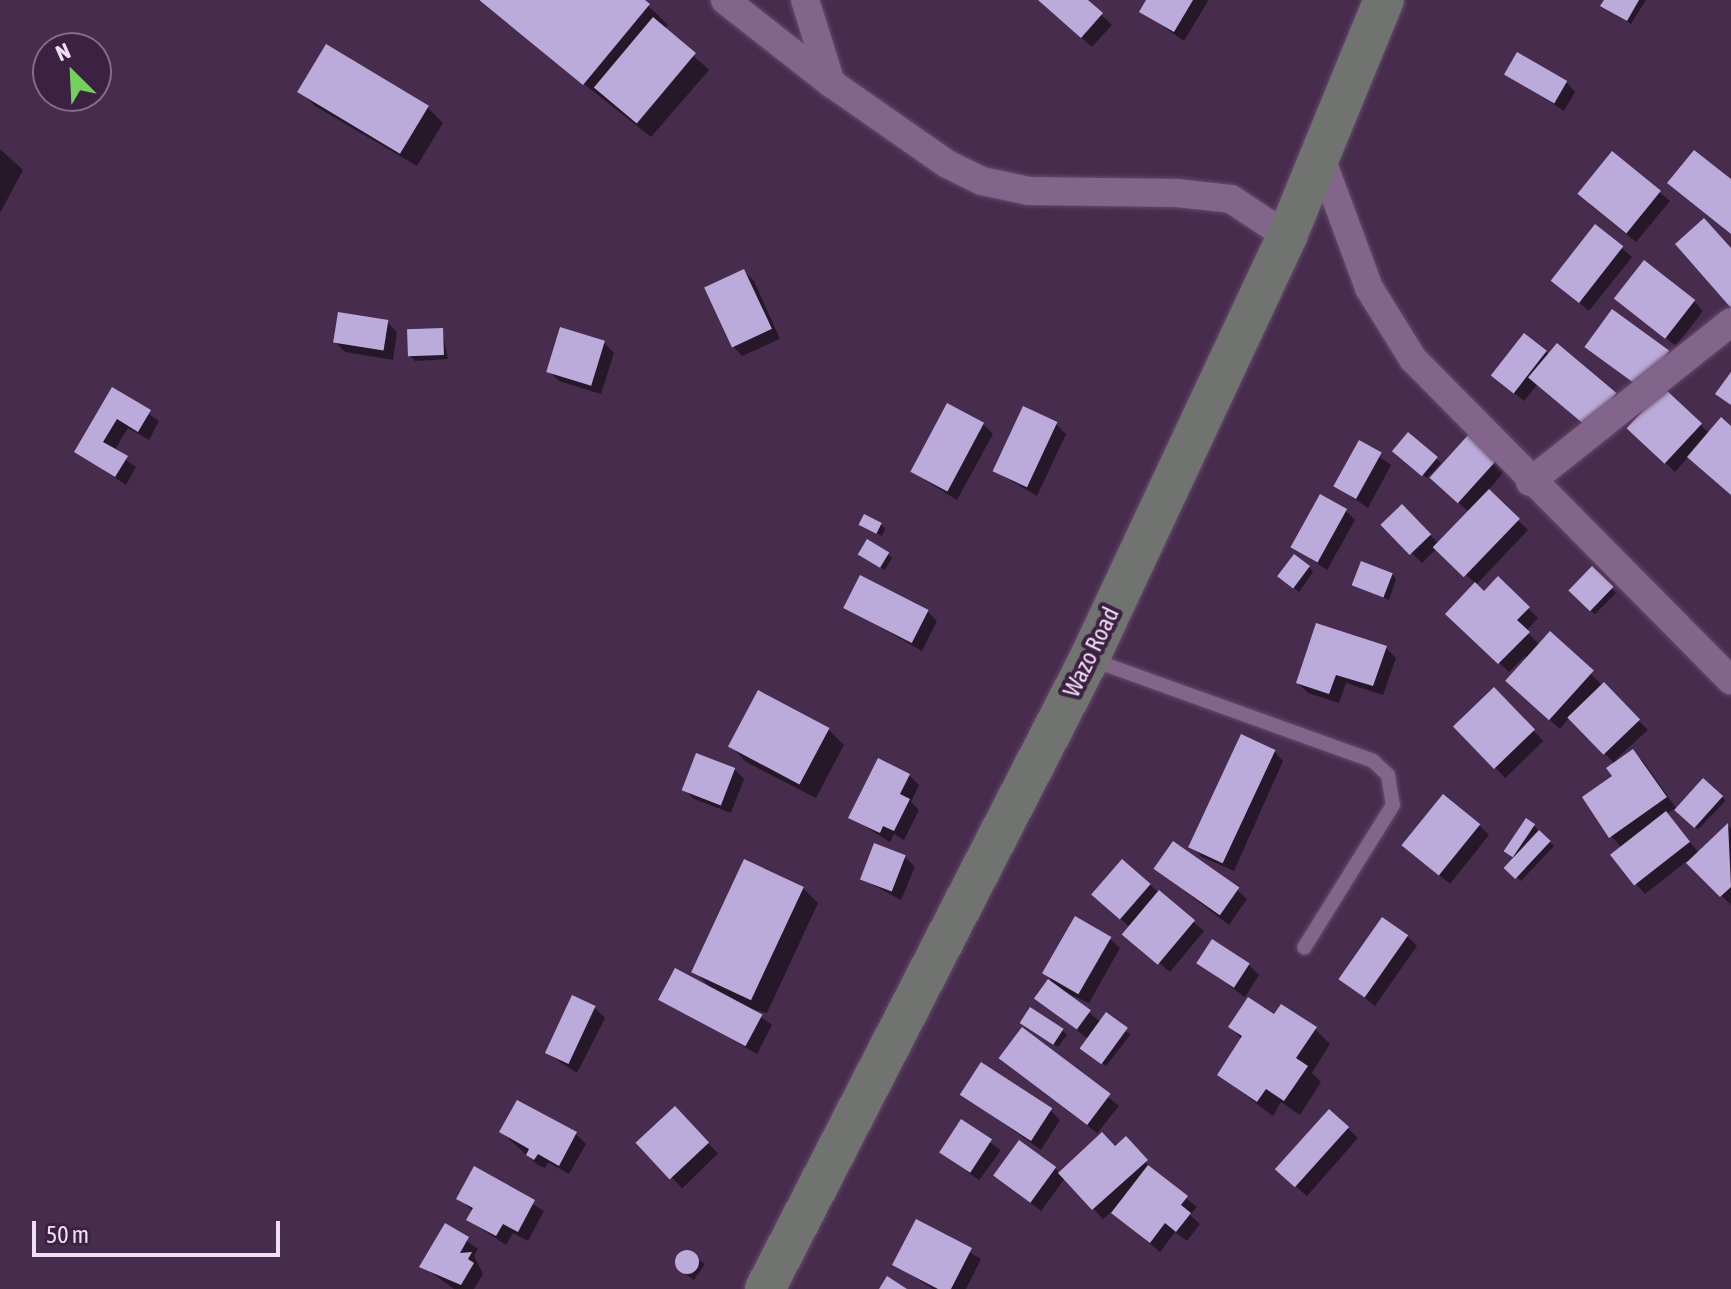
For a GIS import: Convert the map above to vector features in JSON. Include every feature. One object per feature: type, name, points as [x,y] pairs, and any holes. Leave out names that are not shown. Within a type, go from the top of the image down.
[{"type":"main road","name":"Wazo Road","points":[[765,1289],[1089,659],[1287,236],[1384,0]]},
{"type":"street","points":[[725,0],[831,83],[947,164],[982,181],[1029,191],[1176,193],[1231,199],[1287,236]]},
{"type":"street","points":[[805,0],[831,83]]},
{"type":"street","points":[[1321,158],[1352,250],[1389,323],[1413,359],[1530,482],[1731,680]]},
{"type":"street","points":[[1530,482],[1731,322]]},
{"type":"lane","points":[[1089,659],[1373,761],[1388,775],[1393,805],[1304,948]]},
{"type":"building","points":[[479,0],[645,0],[650,4],[583,85]]},
{"type":"building","points":[[1038,0],[1088,0],[1103,13],[1081,38]]},
{"type":"building","points":[[1146,0],[1193,0],[1174,32],[1139,12]]},
{"type":"building","points":[[1604,0],[1639,0],[1627,21],[1600,6]]},
{"type":"building","points":[[653,17],[696,53],[637,123],[594,87]]},
{"type":"building","points":[[326,44],[429,106],[400,154],[297,92]]},
{"type":"building","points":[[1517,52],[1567,81],[1554,104],[1504,75]]},
{"type":"building","points":[[1694,150],[1731,179],[1731,234],[1667,183]]},
{"type":"building","points":[[1612,151],[1661,191],[1626,233],[1577,194]]},
{"type":"building","points":[[1704,218],[1731,248],[1731,308],[1675,244]]},
{"type":"building","points":[[1595,224],[1623,246],[1579,303],[1551,281]]},
{"type":"building","points":[[1644,260],[1695,300],[1665,339],[1614,299]]},
{"type":"building","points":[[744,269],[772,329],[732,347],[704,288]]},
{"type":"building","points":[[1612,309],[1669,351],[1642,389],[1584,347]]},
{"type":"building","points":[[338,312],[388,320],[384,351],[333,343]]},
{"type":"building","points":[[560,327],[605,341],[591,386],[546,372]]},
{"type":"building","points":[[443,328],[444,355],[408,356],[407,329]]},
{"type":"building","points":[[1524,333],[1547,351],[1514,393],[1491,376]]},
{"type":"building","points":[[1557,343],[1617,393],[1588,428],[1528,377]]},
{"type":"building","points":[[1731,372],[1731,405],[1715,394]]},
{"type":"building","points":[[112,387],[151,410],[138,432],[117,419],[103,442],[128,456],[115,477],[74,452]]},
{"type":"building","points":[[1664,388],[1702,423],[1665,464],[1626,428]]},
{"type":"building","points":[[947,403],[984,423],[947,492],[910,472]]},
{"type":"building","points":[[1023,406],[1057,422],[1027,487],[993,471]]},
{"type":"building","points":[[1721,417],[1731,426],[1731,495],[1687,457]]},
{"type":"building","points":[[1408,432],[1438,457],[1422,476],[1392,451]]},
{"type":"building","points":[[1469,434],[1497,459],[1458,503],[1430,478]]},
{"type":"building","points":[[1359,440],[1382,453],[1356,499],[1333,486]]},
{"type":"building","points":[[1489,489],[1520,519],[1464,577],[1433,547]]},
{"type":"building","points":[[1320,494],[1347,509],[1318,562],[1290,547]]},
{"type":"building","points":[[1402,504],[1431,534],[1410,555],[1380,525]]},
{"type":"building","points":[[864,514],[882,523],[876,534],[859,525]]},
{"type":"building","points":[[867,539],[889,552],[880,568],[858,554]]},
{"type":"building","points":[[1294,554],[1310,566],[1293,588],[1277,576]]},
{"type":"building","points":[[1361,561],[1393,573],[1383,597],[1352,585]]},
{"type":"building","points":[[1592,566],[1614,587],[1590,611],[1568,590]]},
{"type":"building","points":[[860,575],[929,610],[912,643],[843,608]]},
{"type":"building","points":[[1498,576],[1530,607],[1517,620],[1530,632],[1498,664],[1445,614],[1475,582],[1484,591]]},
{"type":"building","points":[[1316,623],[1387,646],[1373,686],[1336,675],[1329,694],[1296,683]]},
{"type":"building","points":[[1550,631],[1594,670],[1549,720],[1505,681]]},
{"type":"building","points":[[1604,682],[1640,719],[1603,755],[1567,717]]},
{"type":"building","points":[[1494,687],[1535,729],[1494,769],[1453,727]]},
{"type":"building","points":[[758,690],[830,728],[799,785],[728,747]]},
{"type":"building","points":[[1241,734],[1275,750],[1223,863],[1188,847]]},
{"type":"building","points":[[1633,749],[1667,797],[1609,838],[1582,797],[1612,776],[1606,768]]},
{"type":"building","points":[[696,753],[735,768],[721,805],[682,790]]},
{"type":"building","points":[[878,758],[910,774],[900,794],[910,799],[894,831],[883,826],[880,833],[848,818]]},
{"type":"building","points":[[1703,778],[1723,796],[1694,828],[1674,810]]},
{"type":"building","points":[[1443,794],[1480,824],[1439,875],[1401,845]]},
{"type":"building","points":[[1666,811],[1690,842],[1634,885],[1610,855]]},
{"type":"building","points":[[1526,818],[1535,824],[1513,857],[1504,851]]},
{"type":"building","points":[[1728,823],[1731,887],[1720,897],[1686,863]]},
{"type":"building","points":[[1539,830],[1551,841],[1515,879],[1504,868]]},
{"type":"building","points":[[1173,841],[1239,887],[1220,915],[1153,869]]},
{"type":"building","points":[[874,843],[906,855],[892,892],[860,879]]},
{"type":"building","points":[[744,859],[804,887],[751,1000],[691,972]]},
{"type":"building","points":[[1122,859],[1151,884],[1120,919],[1091,894]]},
{"type":"building","points":[[1159,890],[1195,920],[1158,965],[1122,934]]},
{"type":"building","points":[[1075,916],[1111,937],[1078,994],[1042,973]]},
{"type":"building","points":[[1382,917],[1408,935],[1365,998],[1338,979]]},
{"type":"building","points":[[1212,939],[1250,964],[1234,988],[1196,963]]},
{"type":"building","points":[[675,968],[762,1014],[746,1046],[658,1000]]},
{"type":"building","points":[[1048,979],[1091,1010],[1077,1030],[1034,998]]},
{"type":"building","points":[[572,995],[596,1006],[569,1064],[545,1053]]},
{"type":"building","points":[[1248,997],[1274,1014],[1281,1004],[1317,1027],[1296,1058],[1308,1066],[1284,1101],[1266,1089],[1257,1102],[1217,1075],[1242,1036],[1228,1027]]},
{"type":"building","points":[[1030,1007],[1064,1029],[1053,1045],[1020,1023]]},
{"type":"building","points":[[1106,1012],[1128,1028],[1101,1064],[1080,1048]]},
{"type":"building","points":[[1022,1027],[1111,1094],[1087,1125],[999,1058]]},
{"type":"building","points":[[981,1062],[1052,1108],[1031,1141],[960,1095]]},
{"type":"building","points":[[517,1100],[577,1132],[559,1166],[538,1154],[534,1160],[526,1155],[529,1149],[499,1132]]},
{"type":"building","points":[[675,1106],[709,1143],[670,1179],[636,1143]]},
{"type":"building","points":[[1329,1109],[1349,1127],[1295,1187],[1275,1169]]},
{"type":"building","points":[[961,1119],[992,1139],[970,1173],[939,1153]]},
{"type":"building","points":[[1102,1132],[1115,1146],[1126,1136],[1148,1160],[1092,1210],[1058,1173]]},
{"type":"building","points":[[1019,1140],[1056,1167],[1030,1203],[993,1176]]},
{"type":"building","points":[[1148,1165],[1188,1196],[1181,1205],[1191,1213],[1176,1232],[1165,1223],[1150,1243],[1111,1213]]},
{"type":"building","points":[[474,1166],[535,1200],[518,1232],[503,1224],[496,1236],[466,1220],[473,1208],[456,1199]]},
{"type":"building","points":[[916,1219],[972,1248],[951,1289],[938,1289],[892,1265]]},
{"type":"building","points":[[445,1223],[469,1237],[460,1253],[472,1252],[468,1259],[474,1263],[461,1285],[419,1267]]},
{"type":"building","points":[[687,1250],[698,1257],[699,1262],[692,1273],[687,1274],[676,1267],[675,1262],[682,1251]]},
{"type":"building","points":[[887,1276],[907,1289],[879,1289]]}]
